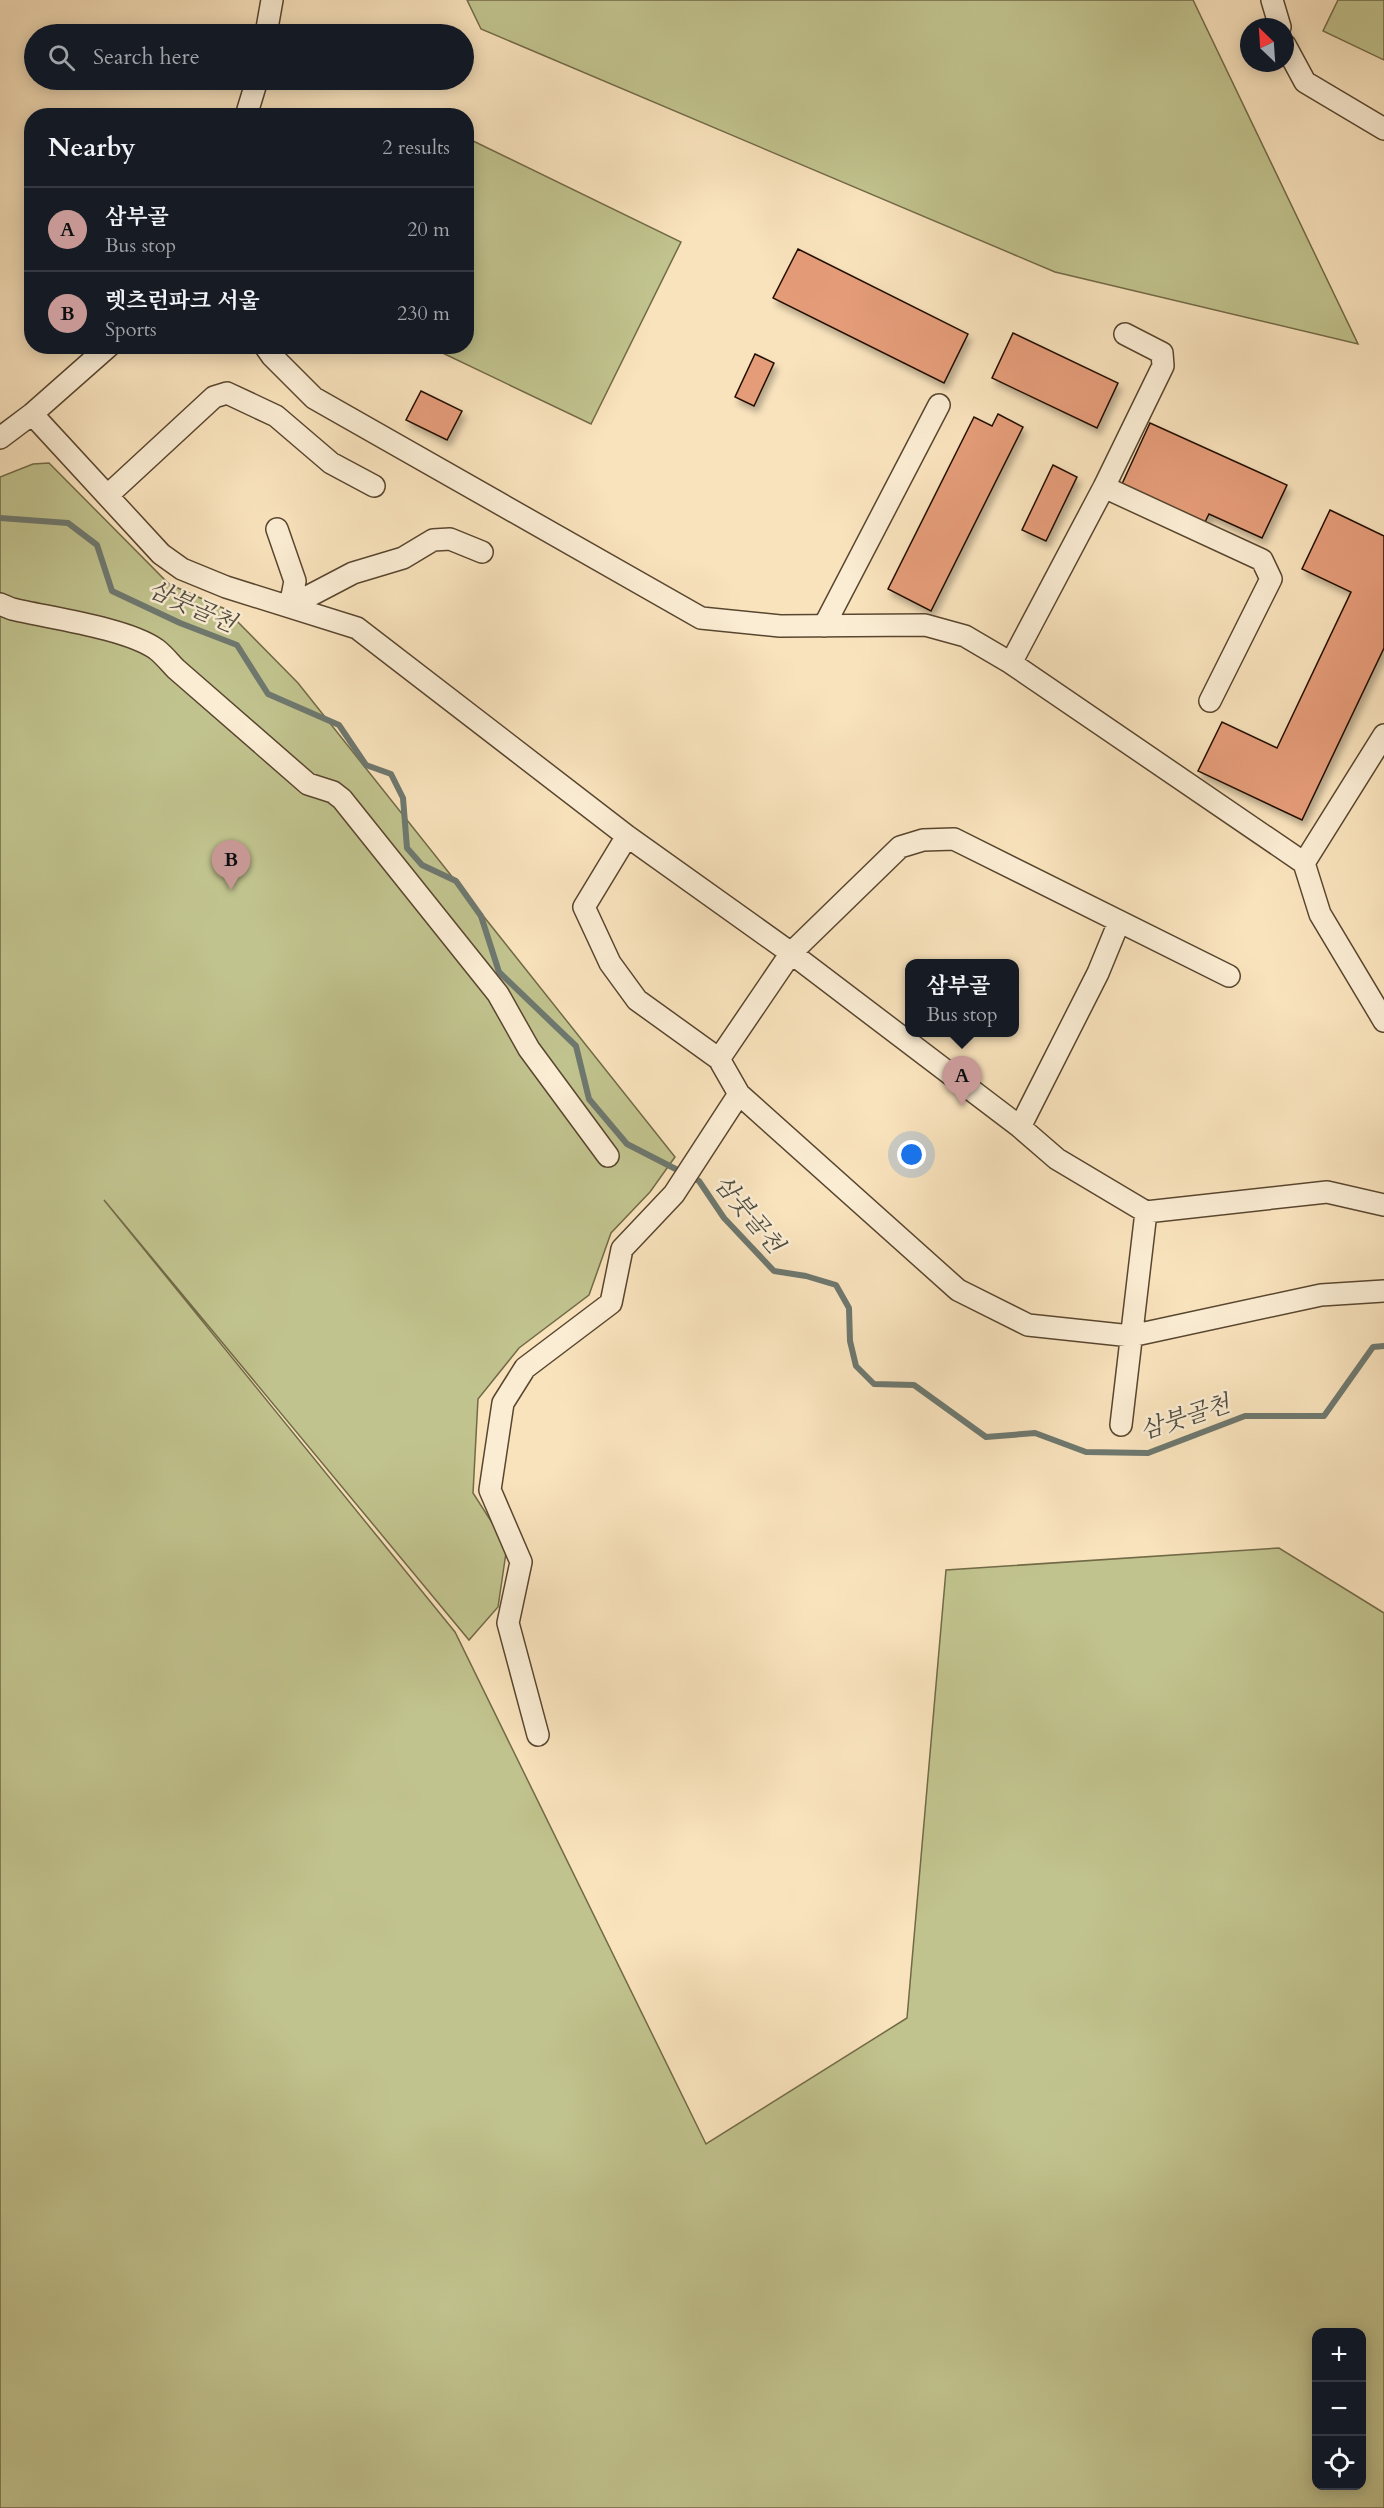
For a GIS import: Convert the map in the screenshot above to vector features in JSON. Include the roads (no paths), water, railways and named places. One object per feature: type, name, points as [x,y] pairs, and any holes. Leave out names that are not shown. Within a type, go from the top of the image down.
[{"type":"street","points":[[268,24],[272,0]]},
{"type":"street","points":[[1272,0],[1277,18]]},
{"type":"street","points":[[1294,62],[1305,82],[1384,129]]},
{"type":"street","points":[[248,108],[254,90]]},
{"type":"street","points":[[1011,663],[1104,488],[1162,366],[1162,353],[1125,334]]},
{"type":"street","points":[[0,438],[32,414],[100,354]]},
{"type":"street","points":[[271,354],[314,398],[701,618],[780,626],[926,625],[965,636],[1011,663],[1304,863],[1320,914],[1384,1021]]},
{"type":"street","points":[[108,495],[214,397],[227,393],[276,416],[331,463],[374,486]]},
{"type":"street","points":[[824,626],[939,405]]},
{"type":"street","points":[[32,414],[160,554],[182,569],[225,587],[357,628],[627,836],[791,953],[1020,1127],[1057,1159],[1146,1212],[1328,1192],[1384,1205]]},
{"type":"street","points":[[1104,488],[1262,560],[1271,579],[1210,701]]},
{"type":"street","points":[[277,529],[295,581],[290,606]]},
{"type":"street","points":[[290,606],[353,573],[403,558],[433,540],[450,539],[482,552]]},
{"type":"street","points":[[0,604],[12,609],[136,639],[157,650],[308,784],[333,792],[342,799],[498,994],[530,1049],[608,1156]]},
{"type":"street","points":[[1304,863],[1384,735]]},
{"type":"street","points":[[627,836],[584,907],[610,963],[637,1000],[719,1059],[739,1094],[958,1290],[1028,1325],[1131,1336],[1321,1295],[1384,1291]]},
{"type":"street","points":[[719,1059],[791,953],[900,847],[923,840],[954,839],[1229,976]]},
{"type":"street","points":[[1020,1127],[1098,973],[1119,922]]},
{"type":"street","points":[[538,1735],[508,1623],[521,1563],[490,1490],[503,1403],[525,1368],[611,1303],[622,1250],[674,1194],[698,1161],[739,1094]]},
{"type":"street","points":[[1121,1425],[1146,1212]]},
{"type":"waterway","name":"삼붓골천","points":[[0,518],[68,523],[97,545],[112,591],[180,623],[237,645],[268,694],[339,725],[366,765],[391,774],[403,798],[407,848],[422,865],[456,881],[481,916],[499,972],[576,1046],[589,1099],[627,1144],[699,1181],[724,1218],[774,1271],[806,1276],[836,1285],[849,1308],[850,1341],[856,1366],[874,1384],[914,1385],[986,1437],[1035,1433],[1086,1452],[1148,1453],[1245,1416],[1324,1416],[1373,1347],[1384,1346]]},
{"type":"place","name":"렛츠런파크 서울","points":[[231,890]]},
{"type":"place","name":"삼부골","points":[[962,1106]]}]
